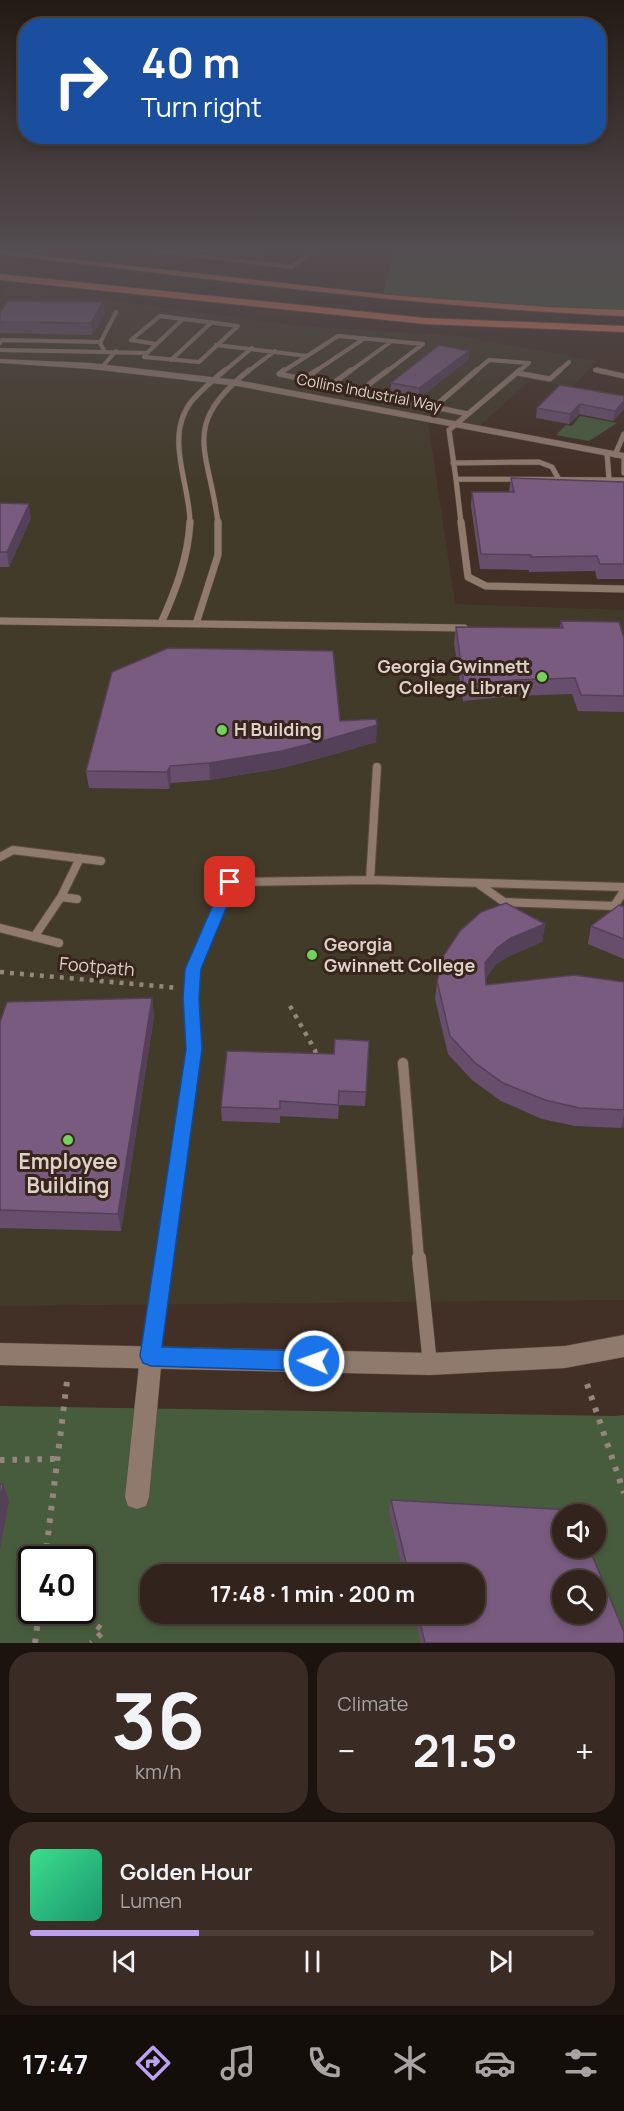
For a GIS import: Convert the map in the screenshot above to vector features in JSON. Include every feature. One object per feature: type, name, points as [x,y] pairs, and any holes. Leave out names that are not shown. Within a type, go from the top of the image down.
[{"type":"highway","points":[[462,328],[531,328]]},
{"type":"highway","points":[[488,328],[624,337]]},
{"type":"highway","points":[[573,328],[624,329]]},
{"type":"street","name":"Collins Industrial Way","points":[[0,361],[102,367],[237,382],[618,456]]},
{"type":"street","points":[[0,1354],[430,1364],[565,1357],[624,1346]]},
{"type":"street","points":[[137,1497],[151,1356]]},
{"type":"lane","points":[[105,352],[101,342],[108,328]]},
{"type":"lane","points":[[146,328],[131,340],[156,344]]},
{"type":"lane","points":[[174,328],[144,357],[199,362],[236,328]]},
{"type":"lane","points":[[171,360],[206,328]]},
{"type":"lane","points":[[360,391],[423,344],[338,336],[279,374],[434,407],[470,414]]},
{"type":"lane","points":[[304,379],[365,338]]},
{"type":"lane","points":[[0,343],[2,340],[101,342]]},
{"type":"lane","points":[[331,385],[392,341]]},
{"type":"lane","points":[[216,345],[307,356]]},
{"type":"lane","points":[[161,623],[183,572],[190,520],[180,426],[187,406],[252,348]]},
{"type":"lane","points":[[0,350],[147,353]]},
{"type":"lane","points":[[102,367],[116,351]]},
{"type":"lane","points":[[196,624],[217,558],[219,531],[204,427],[210,410],[237,382],[275,351]]},
{"type":"lane","points":[[434,407],[489,360],[529,363],[449,430],[468,577],[486,586],[624,589]]},
{"type":"lane","points":[[517,373],[550,379],[569,362]]},
{"type":"lane","points":[[595,370],[624,376]]},
{"type":"lane","points":[[609,479],[624,434]]},
{"type":"lane","points":[[618,456],[624,472]]},
{"type":"lane","points":[[453,463],[539,462],[552,467],[558,478]]},
{"type":"lane","points":[[456,479],[624,480]]},
{"type":"lane","points":[[0,621],[476,628]]},
{"type":"lane","points":[[370,880],[377,767]]},
{"type":"lane","points":[[0,857],[13,850],[101,861]]},
{"type":"lane","points":[[34,937],[61,897],[80,858]]},
{"type":"lane","points":[[151,1356],[194,1049],[193,969],[230,882],[370,880],[476,883],[624,889],[614,906],[504,902],[476,883]]},
{"type":"lane","points":[[61,897],[77,900]]},
{"type":"lane","points":[[0,928],[59,943]]},
{"type":"lane","points":[[403,1063],[430,1364]]},
{"type":"path","name":"Footpath","points":[[0,972],[192,989]]},
{"type":"path","points":[[290,1006],[315,1050],[316,1060]]},
{"type":"path","points":[[47,1546],[67,1381]]},
{"type":"path","points":[[587,1384],[624,1493]]},
{"type":"path","points":[[0,1460],[57,1459]]},
{"type":"path","points":[[35,1643],[37,1624]]},
{"type":"path","points":[[91,1643],[104,1631],[95,1624]]},
{"type":"shaded area","name":"Georgia Gwinnett College","points":[[0,328],[326,328],[458,336],[597,361],[572,387],[530,380],[476,429],[428,422],[455,604],[624,610],[624,1300],[0,1306]]},
{"type":"green space","points":[[580,416],[617,423],[589,441],[556,435],[566,425],[572,426]]},
{"type":"green space","points":[[0,1406],[624,1415],[624,1643],[0,1643]]},
{"type":"building","points":[[439,345],[469,351],[419,388],[391,383]]},
{"type":"building","points":[[560,385],[624,396],[624,401],[615,411],[580,404],[570,414],[537,408]]},
{"type":"building","points":[[511,478],[624,482],[624,564],[600,564],[597,556],[531,557],[531,555],[481,554],[472,492],[514,492]]},
{"type":"building","points":[[0,503],[29,504],[7,552],[0,552]]},
{"type":"building","name":"Georgia Gwinnett College Library","points":[[561,621],[619,622],[624,638],[624,696],[581,695],[575,678],[464,685],[456,627],[563,628]]},
{"type":"building","name":"H Building","points":[[168,648],[333,651],[340,721],[376,719],[377,725],[282,751],[209,763],[170,766],[167,772],[86,771],[112,672]]},
{"type":"building","points":[[506,903],[545,924],[511,938],[497,948],[485,963],[486,985],[574,975],[624,982],[624,1110],[579,1108],[545,1100],[503,1083],[474,1062],[450,1036],[437,981],[444,955],[460,931],[481,912]]},
{"type":"building","points":[[619,905],[624,907],[624,939],[591,926]]},
{"type":"building","name":"Employee Building","points":[[152,998],[118,1214],[0,1210],[0,1022],[7,1002]]},
{"type":"building","points":[[335,1039],[369,1041],[366,1092],[339,1091],[338,1105],[280,1101],[280,1109],[221,1107],[227,1051],[334,1054]]},
{"type":"building","points":[[0,1484],[3,1484],[0,1502]]},
{"type":"building","points":[[391,1500],[552,1509],[552,1558],[593,1558],[598,1570],[552,1570],[552,1624],[606,1624],[606,1589],[624,1632],[624,1643],[425,1643],[420,1624],[485,1624],[485,1564],[406,1564]]},
{"type":"place","name":"Georgia Gwinnett College Library","points":[[542,677]]},
{"type":"place","name":"H Building","points":[[222,730]]},
{"type":"place","name":"Georgia Gwinnett College","points":[[312,955]]},
{"type":"place","name":"Employee Building","points":[[68,1140]]},
{"type":"route","points":[[230,882],[193,969],[191,998],[194,1049],[151,1356],[314,1361]]}]
